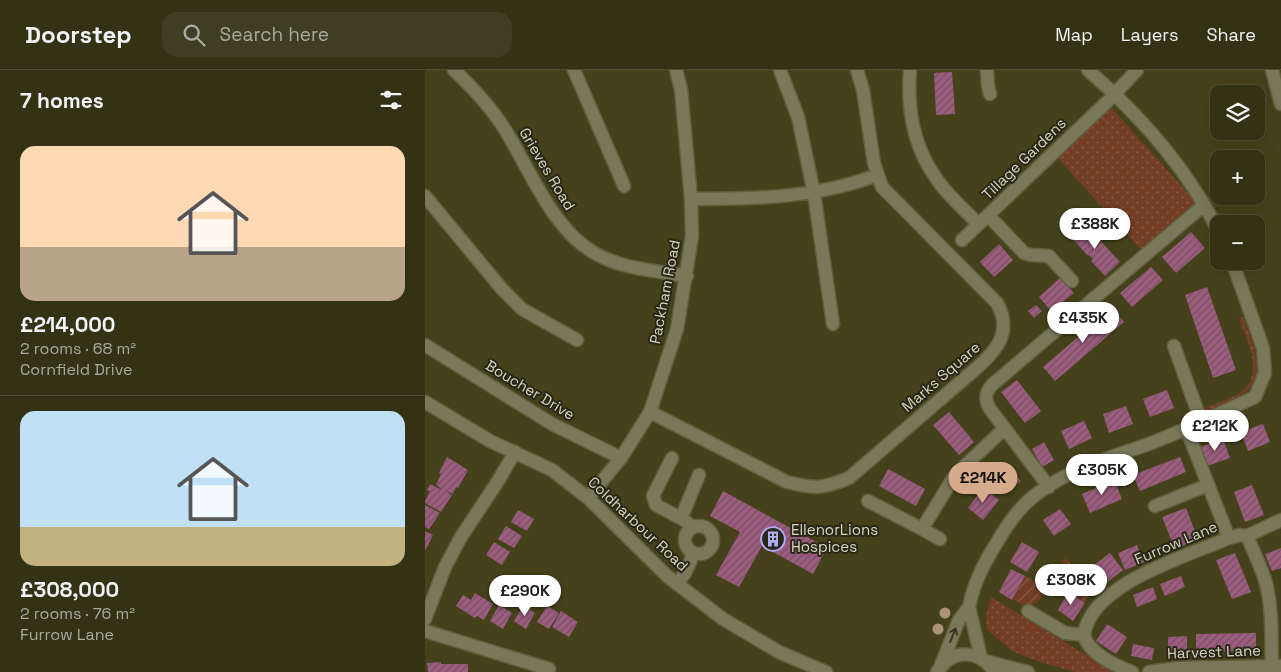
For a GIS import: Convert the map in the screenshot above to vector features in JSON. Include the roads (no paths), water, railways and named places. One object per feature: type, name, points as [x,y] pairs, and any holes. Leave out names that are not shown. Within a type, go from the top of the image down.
[{"type":"street","name":"Grieves Road","points":[[454,70],[490,108],[553,212],[575,238],[606,259],[627,265],[687,276]]},
{"type":"street","points":[[574,70],[623,186]]},
{"type":"street","name":"Packham Road","points":[[588,498],[621,458],[650,412],[677,329],[692,236],[691,199],[681,89],[676,70]]},
{"type":"street","points":[[780,70],[798,117],[814,192],[833,324]]},
{"type":"street","points":[[691,199],[756,199],[814,192],[851,185],[877,175],[863,90],[857,70]]},
{"type":"street","points":[[910,70],[911,121],[923,156],[941,184],[978,224]]},
{"type":"street","points":[[987,70],[987,86],[990,94]]},
{"type":"street","points":[[1088,70],[1173,158],[1210,216]]},
{"type":"street","name":"Tillage Gardens","points":[[962,240],[1112,97],[1137,70]]},
{"type":"street","points":[[1272,70],[1281,104]]},
{"type":"street","name":"Marks Square","points":[[650,412],[787,482],[812,488],[832,485],[849,478],[991,355],[999,344],[1004,327],[998,305],[887,193],[877,175]]},
{"type":"street","points":[[425,196],[502,289],[522,308],[577,340]]},
{"type":"street","points":[[1049,487],[987,405],[986,396],[988,389],[1204,205]]},
{"type":"street","points":[[988,215],[1024,253],[1031,256],[1049,256],[1072,281]]},
{"type":"street","points":[[939,669],[959,620],[969,607],[979,577],[1002,534],[1025,504],[1049,487],[1097,462],[1154,442],[1255,397],[1265,373],[1263,348],[1235,270]]},
{"type":"street","name":"Boucher Drive","points":[[425,345],[552,424],[621,458]]},
{"type":"street","points":[[1174,346],[1201,421]]},
{"type":"street","name":"Coldharbour Road","points":[[425,402],[490,440],[552,470],[588,498],[677,584],[723,619],[762,644],[799,662],[826,672]]},
{"type":"street","points":[[1186,428],[1229,538]]},
{"type":"street","points":[[922,529],[955,474],[1004,429]]},
{"type":"street","points":[[425,619],[445,568],[461,537],[515,452]]},
{"type":"street","points":[[671,458],[653,496],[656,505],[688,524],[702,526],[710,531],[713,540],[710,548],[698,554],[690,551],[685,543],[688,524],[682,516],[699,475]]},
{"type":"street","points":[[1155,506],[1208,485]]},
{"type":"street","points":[[868,501],[940,539]]},
{"type":"street","name":"Furrow Lane","points":[[1084,635],[1088,621],[1099,606],[1124,584],[1229,538],[1239,535],[1247,536],[1281,520]]},
{"type":"street","points":[[1247,536],[1262,571],[1268,596],[1277,666]]},
{"type":"street","points":[[677,584],[685,573],[694,553]]},
{"type":"street","points":[[969,607],[983,660],[995,672]]},
{"type":"street","points":[[1028,611],[1065,633],[1084,635],[1087,643],[1094,650],[1131,672]]},
{"type":"street","points":[[425,631],[549,669]]},
{"type":"street","points":[[939,669],[949,659],[961,654],[967,654],[1028,672]]},
{"type":"street","name":"Harvest Lane","points":[[1149,672],[1170,668],[1277,666]]},
{"type":"place","name":"EllenorLions Hospices","points":[[773,539]]}]
